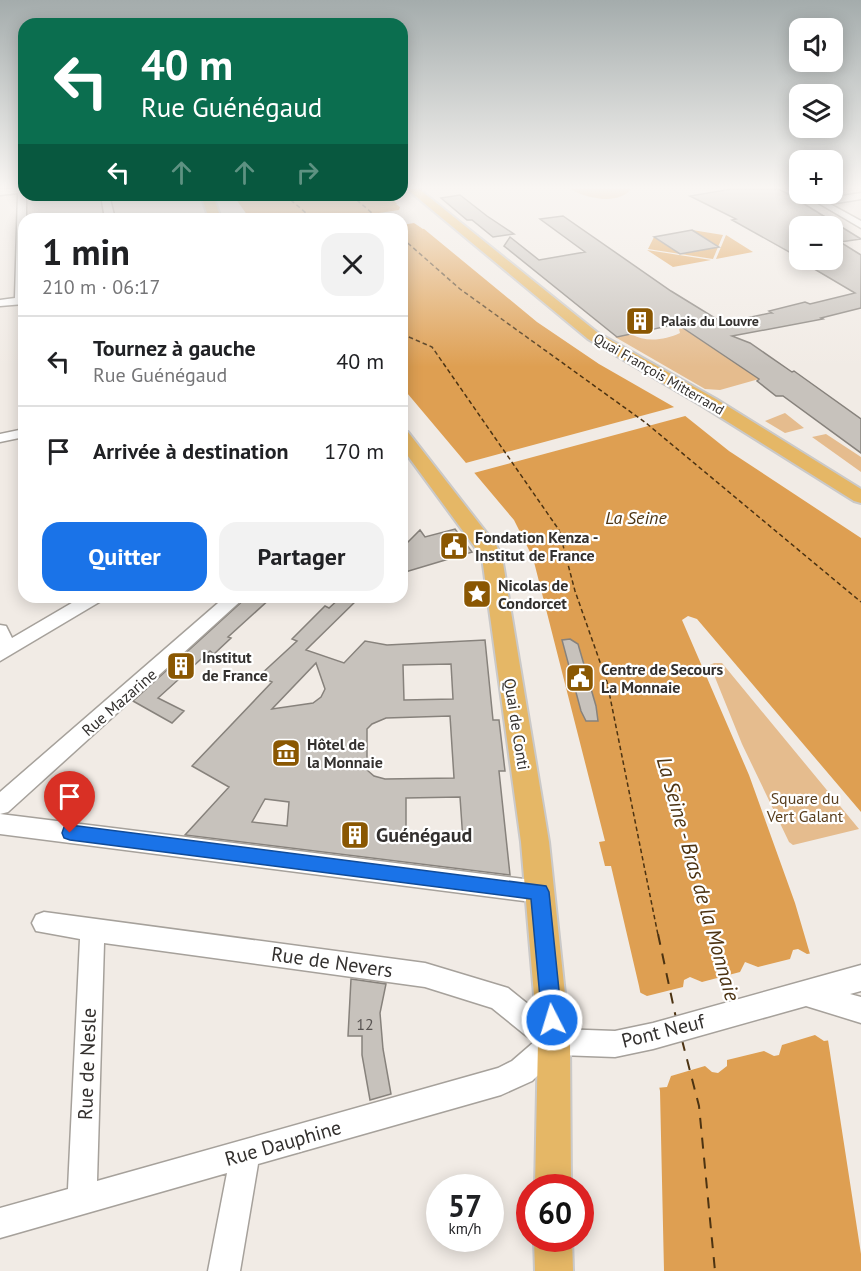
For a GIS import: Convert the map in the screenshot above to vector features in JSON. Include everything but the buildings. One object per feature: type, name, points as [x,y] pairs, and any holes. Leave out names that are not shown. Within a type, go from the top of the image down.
[{"type":"main road","name":"Quai François Mitterrand","points":[[485,248],[598,340],[710,403],[861,497]]},
{"type":"main road","name":"Quai de Conti","points":[[408,444],[492,556],[535,842],[540,892],[554,1042],[553,1174]]},
{"type":"main road","points":[[554,1252],[554,1271]]},
{"type":"street","points":[[0,303],[18,301]]},
{"type":"street","points":[[0,438],[18,434]]},
{"type":"street","points":[[0,631],[4,652],[85,603]]},
{"type":"street","name":"Rue Mazarine","points":[[0,805],[229,603]]},
{"type":"street","points":[[0,824],[540,892]]},
{"type":"street","name":"Rue de Nevers","points":[[44,923],[425,975],[499,997],[554,1042]]},
{"type":"street","name":"Rue de Nesle","points":[[82,1199],[92,930]]},
{"type":"street","name":"Pont Neuf","points":[[554,1042],[603,1044],[653,1036],[852,980]]},
{"type":"street","points":[[805,993],[856,1009]]},
{"type":"street","name":"Rue Dauphine","points":[[0,1223],[501,1082],[522,1071],[554,1042]]},
{"type":"street","points":[[224,1271],[245,1154]]},
{"type":"green space","points":[[685,328],[759,379],[720,390],[705,389],[615,337],[631,334],[643,339],[662,339],[680,333],[679,329]]},
{"type":"green space","points":[[785,413],[804,428],[785,433],[765,421]]},
{"type":"green space","points":[[826,434],[861,457],[861,472],[812,437]]},
{"type":"green space","name":"Square du Vert Galant","points":[[722,663],[859,829],[793,845],[789,842],[742,744],[710,665]]},
{"type":"water","name":"La Seine","points":[[408,248],[448,248],[537,322],[599,364],[674,407],[729,451],[861,538],[861,812],[697,619],[688,616],[682,620],[749,775],[795,903],[810,954],[828,1040],[861,1254],[861,1271],[664,1271],[660,1091],[639,986],[611,866],[605,866],[599,842],[605,841],[533,558],[514,520],[408,394]]},
{"type":"water","points":[[648,248],[671,248],[680,254],[648,249]]},
{"type":"water","points":[[717,248],[713,259],[680,254]]},
{"type":"water","points":[[720,248],[747,248],[753,252],[716,259]]},
{"type":"water","points":[[647,250],[711,260],[673,267]]},
{"type":"pier","points":[[678,406],[689,415],[470,474],[462,464]]},
{"type":"pier","points":[[798,949],[807,954],[813,953],[831,1040],[824,1041],[815,1035],[782,1045],[779,1055],[774,1056],[764,1051],[727,1060],[727,1066],[718,1073],[712,1072],[705,1066],[671,1076],[667,1087],[656,1088],[637,991],[647,996],[683,987],[684,980],[690,977],[702,982],[740,972],[745,962],[758,967],[790,959],[793,950]]},
{"type":"ferry route","points":[[414,248],[460,289],[646,423],[861,602]]},
{"type":"ferry route","points":[[408,337],[432,347],[559,530],[575,591],[607,682],[658,935]]},
{"type":"ferry route","points":[[658,934],[676,1018]]},
{"type":"ferry route","points":[[682,1040],[699,1106],[715,1271]]},
{"type":"place","name":"Palais du Louvre","points":[[640,321]]},
{"type":"place","name":"Fondation Kenza - Institut de France","points":[[454,546]]},
{"type":"place","name":"Nicolas de Condorcet","points":[[477,594]]},
{"type":"place","name":"Institut de France","points":[[181,666]]},
{"type":"place","name":"Centre de Secours La Monnaie","points":[[580,678]]},
{"type":"place","name":"Hôtel de la Monnaie","points":[[286,753]]},
{"type":"place","name":"Guénégaud","points":[[355,835]]},
{"type":"route","points":[[70,833],[540,892],[552,1020]]},
{"type":"water label","name":"La Seine - Bras de la Monnaie","points":[[698,879]]}]
